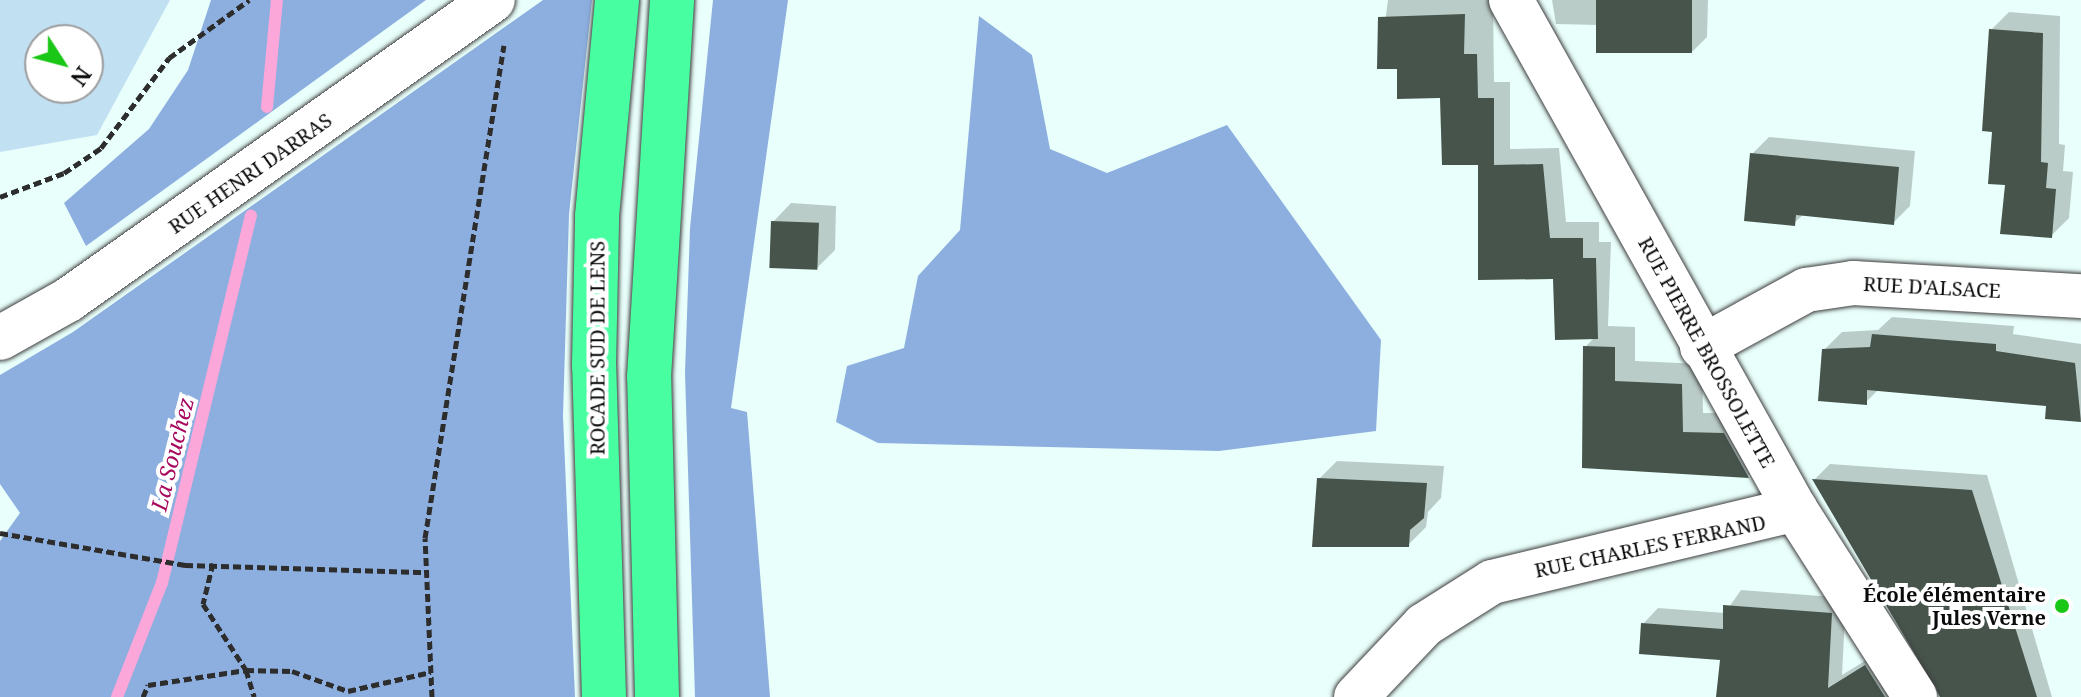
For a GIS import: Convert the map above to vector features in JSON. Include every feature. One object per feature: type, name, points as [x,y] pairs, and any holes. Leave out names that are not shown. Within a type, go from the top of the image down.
[{"type":"highway","name":"ROCADE SUD DE LENS","points":[[604,697],[594,350],[597,216],[617,0]]},
{"type":"highway","points":[[657,697],[649,377],[672,0]]},
{"type":"street","name":"RUE PIERRE BROSSOLETTE","points":[[1511,0],[1795,509],[1915,697]]},
{"type":"street","name":"RUE HENRI DARRAS","points":[[0,338],[68,300],[499,15]]},
{"type":"street","name":"RUE D'ALSACE","points":[[1702,347],[1806,290],[1853,283],[2081,296]]},
{"type":"street","name":"RUE CHARLES FERRAND","points":[[1356,697],[1424,625],[1492,582],[1795,509]]},
{"type":"path","points":[[0,197],[64,173],[101,148],[169,58],[249,0]]},
{"type":"path","points":[[432,697],[425,538],[499,15]]},
{"type":"path","points":[[0,533],[185,565],[213,563],[427,572]]},
{"type":"path","points":[[213,563],[203,604],[246,670],[254,697]]},
{"type":"path","points":[[143,697],[148,685],[246,670],[292,671],[348,691],[431,672]]},
{"type":"shaded area","points":[[0,0],[170,0],[97,135],[0,152]]},
{"type":"shaded area","points":[[211,0],[426,0],[86,246],[64,203],[149,129],[188,70]]},
{"type":"shaded area","points":[[543,0],[592,0],[569,214],[563,416],[575,697],[0,697],[0,541],[20,513],[0,484],[0,375],[73,332]]},
{"type":"shaded area","points":[[713,0],[788,0],[731,408],[747,412],[770,697],[695,697],[685,373],[690,228]]},
{"type":"shaded area","points":[[979,16],[1032,55],[1050,149],[1107,173],[1227,125],[1381,340],[1376,431],[1219,451],[878,443],[836,422],[847,366],[904,348],[918,276],[960,230]]},
{"type":"building","points":[[1596,0],[1692,0],[1692,53],[1596,53]]},
{"type":"building","points":[[1465,14],[1464,54],[1477,54],[1478,98],[1494,98],[1494,165],[1543,164],[1550,238],[1583,238],[1583,258],[1596,258],[1598,339],[1555,340],[1553,279],[1478,280],[1478,165],[1442,165],[1440,98],[1397,99],[1397,69],[1377,69],[1378,17]]},
{"type":"building","points":[[1989,29],[2043,33],[2041,162],[2048,163],[2046,188],[2056,189],[2052,238],[2000,234],[2005,185],[1988,184],[1992,132],[1982,131]]},
{"type":"building","points":[[1750,153],[1899,167],[1894,225],[1796,215],[1795,226],[1744,221]]},
{"type":"building","points":[[771,221],[819,223],[817,270],[769,268]]},
{"type":"building","points":[[1872,334],[1996,344],[1996,351],[2075,363],[2081,422],[2045,419],[2046,406],[1867,390],[1867,405],[1818,401],[1822,349],[1870,347]]},
{"type":"building","points":[[1583,346],[1615,347],[1615,381],[1682,384],[1683,432],[1724,433],[1749,478],[1582,468]]},
{"type":"building","points":[[1317,478],[1427,483],[1424,518],[1410,530],[1409,547],[1312,547]]},
{"type":"building","points":[[1812,479],[1972,490],[2037,697],[1940,697]]},
{"type":"building","points":[[1723,605],[1832,613],[1828,688],[1865,665],[1885,697],[1716,697],[1720,660],[1639,654],[1641,623],[1723,629]]},
{"type":"waterway","name":"La Souchez","points":[[267,107],[277,0]]},
{"type":"waterway","name":"La Souchez","points":[[117,697],[162,583],[251,216]]},
{"type":"place","name":"École élémentaire Jules Verne","points":[[2062,606]]}]
